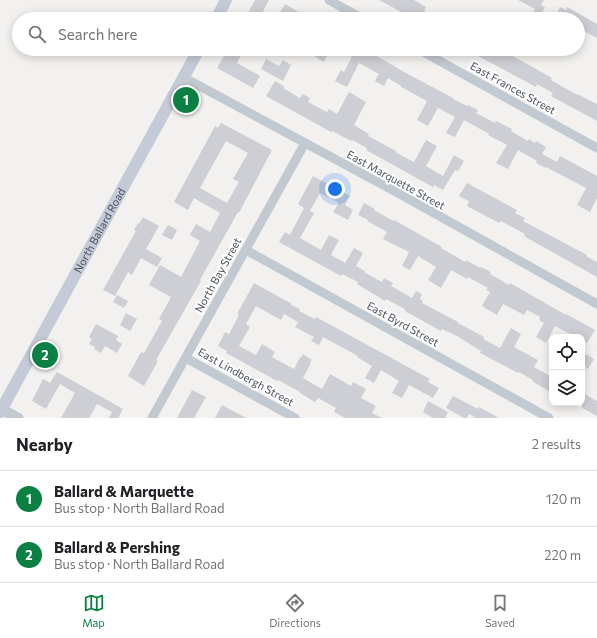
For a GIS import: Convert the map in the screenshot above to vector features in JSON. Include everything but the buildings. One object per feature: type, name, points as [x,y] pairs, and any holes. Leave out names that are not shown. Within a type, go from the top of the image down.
[{"type":"main road","points":[[220,12],[226,0]]},
{"type":"main road","name":"North Ballard Road","points":[[1,410],[195,56]]},
{"type":"street","points":[[329,0],[350,12]]},
{"type":"street","name":"East Frances Street","points":[[431,56],[597,148]]},
{"type":"street","name":"East Marquette Street","points":[[183,77],[597,304]]},
{"type":"street","name":"North Bay Street","points":[[152,418],[304,143]]},
{"type":"street","name":"East Byrd Street","points":[[246,250],[549,418]]},
{"type":"street","name":"East Lindbergh Street","points":[[186,358],[295,418]]},
{"type":"street","points":[[1,410],[18,418]]},
{"type":"place","name":"Ballard & Marquette","points":[[186,100]]},
{"type":"place","name":"Ballard & Pershing","points":[[45,355]]}]
